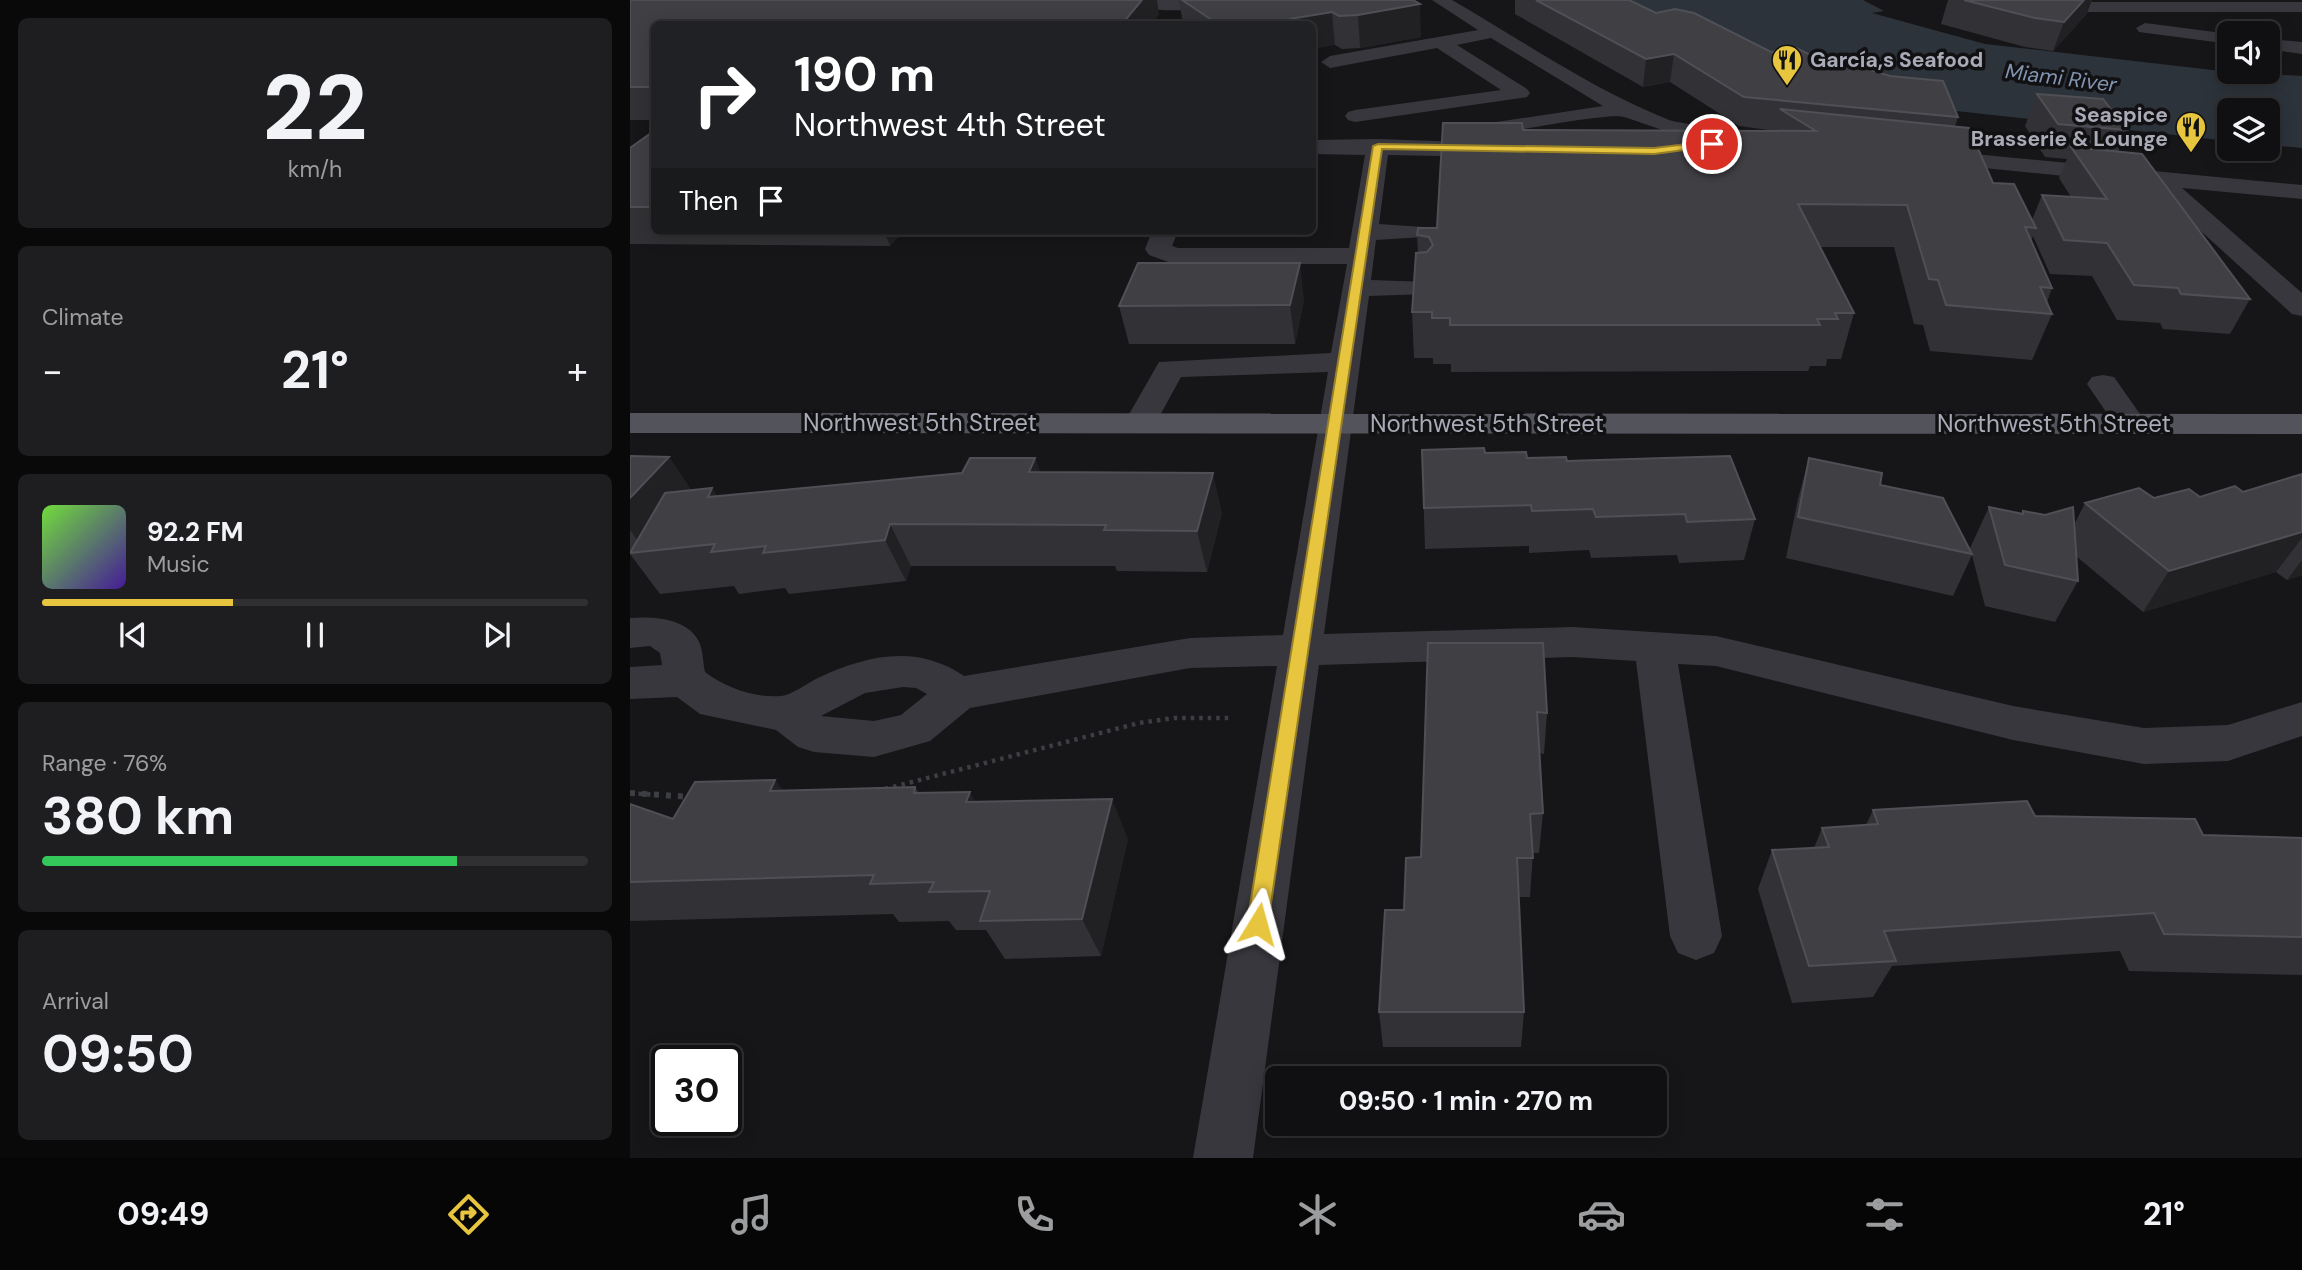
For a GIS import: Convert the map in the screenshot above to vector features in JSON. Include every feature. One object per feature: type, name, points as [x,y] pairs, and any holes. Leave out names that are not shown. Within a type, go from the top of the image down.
[{"type":"main road","name":"Northwest 5th Street","points":[[630,423],[2302,424]]},
{"type":"street","points":[[1087,4],[1228,4],[1260,0]]},
{"type":"street","points":[[1446,3],[1481,1]]},
{"type":"street","points":[[1446,3],[1623,109],[1666,141],[1712,144],[1725,136],[1758,140]]},
{"type":"street","points":[[1156,21],[1168,4]]},
{"type":"street","points":[[2019,5],[2036,10],[2217,37]]},
{"type":"street","points":[[2036,10],[2077,7],[2302,7]]},
{"type":"street","points":[[1348,76],[1330,62],[1496,32]]},
{"type":"street","points":[[1339,147],[1359,107],[1520,93],[1440,42]]},
{"type":"street","points":[[2280,45],[2302,48]]},
{"type":"street","points":[[1378,146],[1623,109]]},
{"type":"street","points":[[1223,1158],[1298,652],[1378,146]]},
{"type":"street","points":[[1316,147],[1516,150]]},
{"type":"street","points":[[1904,154],[2292,191],[2302,213]]},
{"type":"street","points":[[2005,192],[2007,164]]},
{"type":"street","points":[[2161,178],[2178,198],[2302,308]]},
{"type":"street","points":[[1163,235],[1158,249],[1174,256],[1363,244],[1414,232]]},
{"type":"street","points":[[1356,288],[1418,288]]},
{"type":"street","points":[[1140,423],[1170,368],[1345,362]]},
{"type":"street","points":[[2103,384],[2131,424]]},
{"type":"street","points":[[630,633],[656,631],[680,645],[685,680]]},
{"type":"street","points":[[630,683],[685,680],[715,702],[787,715],[814,734],[874,739],[914,729],[958,694],[1190,653],[1298,652],[1573,642],[1716,652],[2013,723],[2144,746],[2228,743],[2302,719]]},
{"type":"street","points":[[1655,648],[1696,936]]},
{"type":"street","points":[[787,715],[817,696],[879,673],[922,672],[958,694]]},
{"type":"water","name":"Miami River","points":[[1591,0],[1863,0],[1884,11],[1872,13],[1985,44],[2217,71],[2217,84],[2280,84],[2280,75],[2302,76],[2302,148],[2280,146],[2280,98],[2217,98],[2217,140],[1892,104]]},
{"type":"building","points":[[630,0],[1142,0],[1124,21],[651,21],[651,87],[630,87]]},
{"type":"building","points":[[1182,0],[1413,0],[1420,4],[1358,15],[1339,16],[1332,12],[1289,21],[1214,21]]},
{"type":"building","points":[[1536,0],[1629,0],[1656,13],[1675,9],[1694,13],[1771,52],[1796,48],[1815,57],[1821,55],[1890,76],[1943,81],[1958,117],[1744,97],[1674,54],[1646,59]]},
{"type":"building","points":[[1964,0],[2084,0],[2064,22],[2035,18]]},
{"type":"building","points":[[2037,94],[2103,99],[2127,130],[2058,124]]},
{"type":"building","points":[[1780,109],[1969,128],[1993,183],[2014,184],[2036,228],[2025,227],[2052,288],[2040,287],[2052,314],[1946,305],[1938,280],[1929,279],[1907,205],[1798,204],[1854,313],[1835,313],[1838,319],[1817,319],[1820,325],[1450,325],[1450,318],[1432,318],[1432,312],[1412,312],[1416,253],[1427,252],[1433,245],[1429,237],[1417,235],[1418,228],[1437,228],[1443,123],[1522,123],[1523,130],[1816,131]]},
{"type":"building","points":[[651,133],[651,207],[630,207],[630,148]]},
{"type":"building","points":[[2071,147],[2142,154],[2250,299],[2181,294],[2178,288],[2134,285],[2107,243],[2064,240],[2042,195],[2107,199]]},
{"type":"building","points":[[1138,263],[1300,263],[1290,305],[1119,306]]},
{"type":"building","points":[[1484,448],[1485,453],[1526,452],[1527,458],[1566,457],[1567,461],[1730,456],[1755,519],[1687,522],[1685,514],[1596,517],[1593,509],[1532,511],[1531,505],[1424,508],[1422,450]]},
{"type":"building","points":[[630,456],[669,457],[630,498]]},
{"type":"building","points":[[970,458],[1035,458],[1029,472],[1213,473],[1197,531],[1104,530],[1106,525],[890,524],[885,540],[763,553],[766,546],[711,552],[715,544],[630,553],[665,493],[712,488],[708,497],[962,473]]},
{"type":"building","points":[[1809,458],[1882,473],[1880,485],[1943,498],[1972,554],[1798,517]]},
{"type":"building","points":[[2302,474],[2302,532],[2169,571],[2085,503],[2139,488],[2154,498],[2189,489],[2200,497],[2235,486],[2243,492]]},
{"type":"building","points":[[1989,507],[2023,514],[2023,511],[2045,515],[2073,507],[2078,581],[2005,565]]},
{"type":"building","points":[[1428,643],[1543,643],[1547,713],[1537,712],[1543,813],[1530,814],[1533,858],[1517,858],[1524,1012],[1379,1012],[1385,910],[1404,910],[1406,858],[1421,857]]},
{"type":"building","points":[[775,780],[770,791],[915,787],[914,793],[970,792],[966,802],[1112,799],[1082,919],[980,921],[990,891],[929,892],[934,882],[870,884],[874,875],[630,882],[630,804],[673,819],[695,782]]},
{"type":"building","points":[[2027,801],[2035,816],[2195,819],[2203,835],[2302,838],[2302,937],[2164,934],[2154,913],[1884,931],[1896,961],[1809,966],[1772,850],[1829,847],[1822,828],[1878,824],[1873,810]]},
{"type":"place","name":"García,s Seafood","points":[[1787,87]]},
{"type":"place","name":"Seaspice Brasserie & Lounge","points":[[2191,154]]},
{"type":"route","points":[[1258,924],[1378,146],[1448,150],[1654,151],[1712,144]]}]
